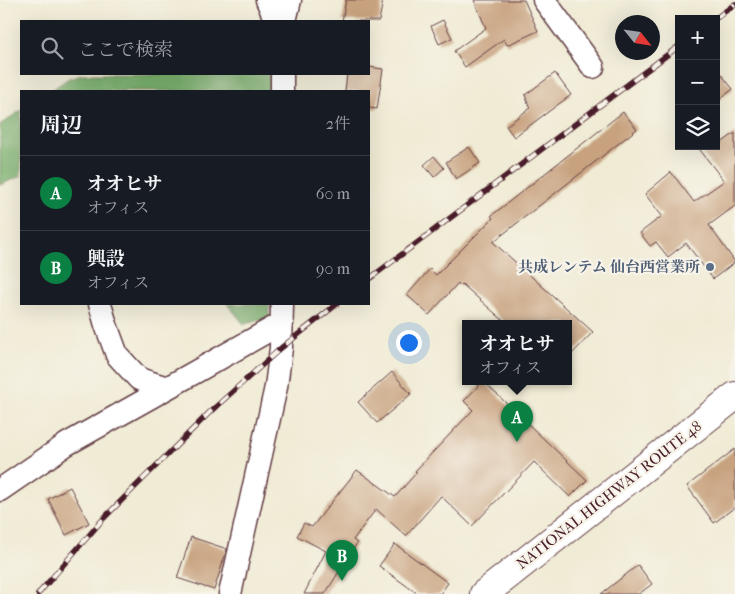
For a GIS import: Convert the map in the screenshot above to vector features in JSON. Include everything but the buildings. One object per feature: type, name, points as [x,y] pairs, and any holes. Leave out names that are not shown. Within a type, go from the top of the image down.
[{"type":"highway","name":"NATIONAL HIGHWAY ROUTE 48","points":[[484,594],[735,396]]},
{"type":"street","points":[[267,0],[276,20]]},
{"type":"street","points":[[285,20],[290,0]]},
{"type":"street","points":[[544,0],[593,67]]},
{"type":"street","points":[[282,75],[282,90]]},
{"type":"street","points":[[100,305],[117,355],[140,378],[167,388]]},
{"type":"street","points":[[0,490],[67,444],[167,388],[282,314]]},
{"type":"street","points":[[230,594],[276,387],[282,348],[282,314]]},
{"type":"green space","points":[[79,75],[269,75],[272,81],[271,90],[51,90],[69,78]]},
{"type":"green space","points":[[20,111],[20,176],[0,185],[0,125]]},
{"type":"green space","points":[[228,305],[269,305],[269,318],[244,324]]},
{"type":"railway","points":[[720,15],[735,4]]},
{"type":"railway","points":[[370,278],[675,49]]},
{"type":"railway","points":[[38,594],[104,518],[210,412],[281,348],[336,305]]},
{"type":"place","name":"共成レンテム 仙台西営業所","points":[[710,267]]},
{"type":"place","name":"オオヒサ","points":[[517,442]]},
{"type":"place","name":"興設","points":[[342,581]]}]
